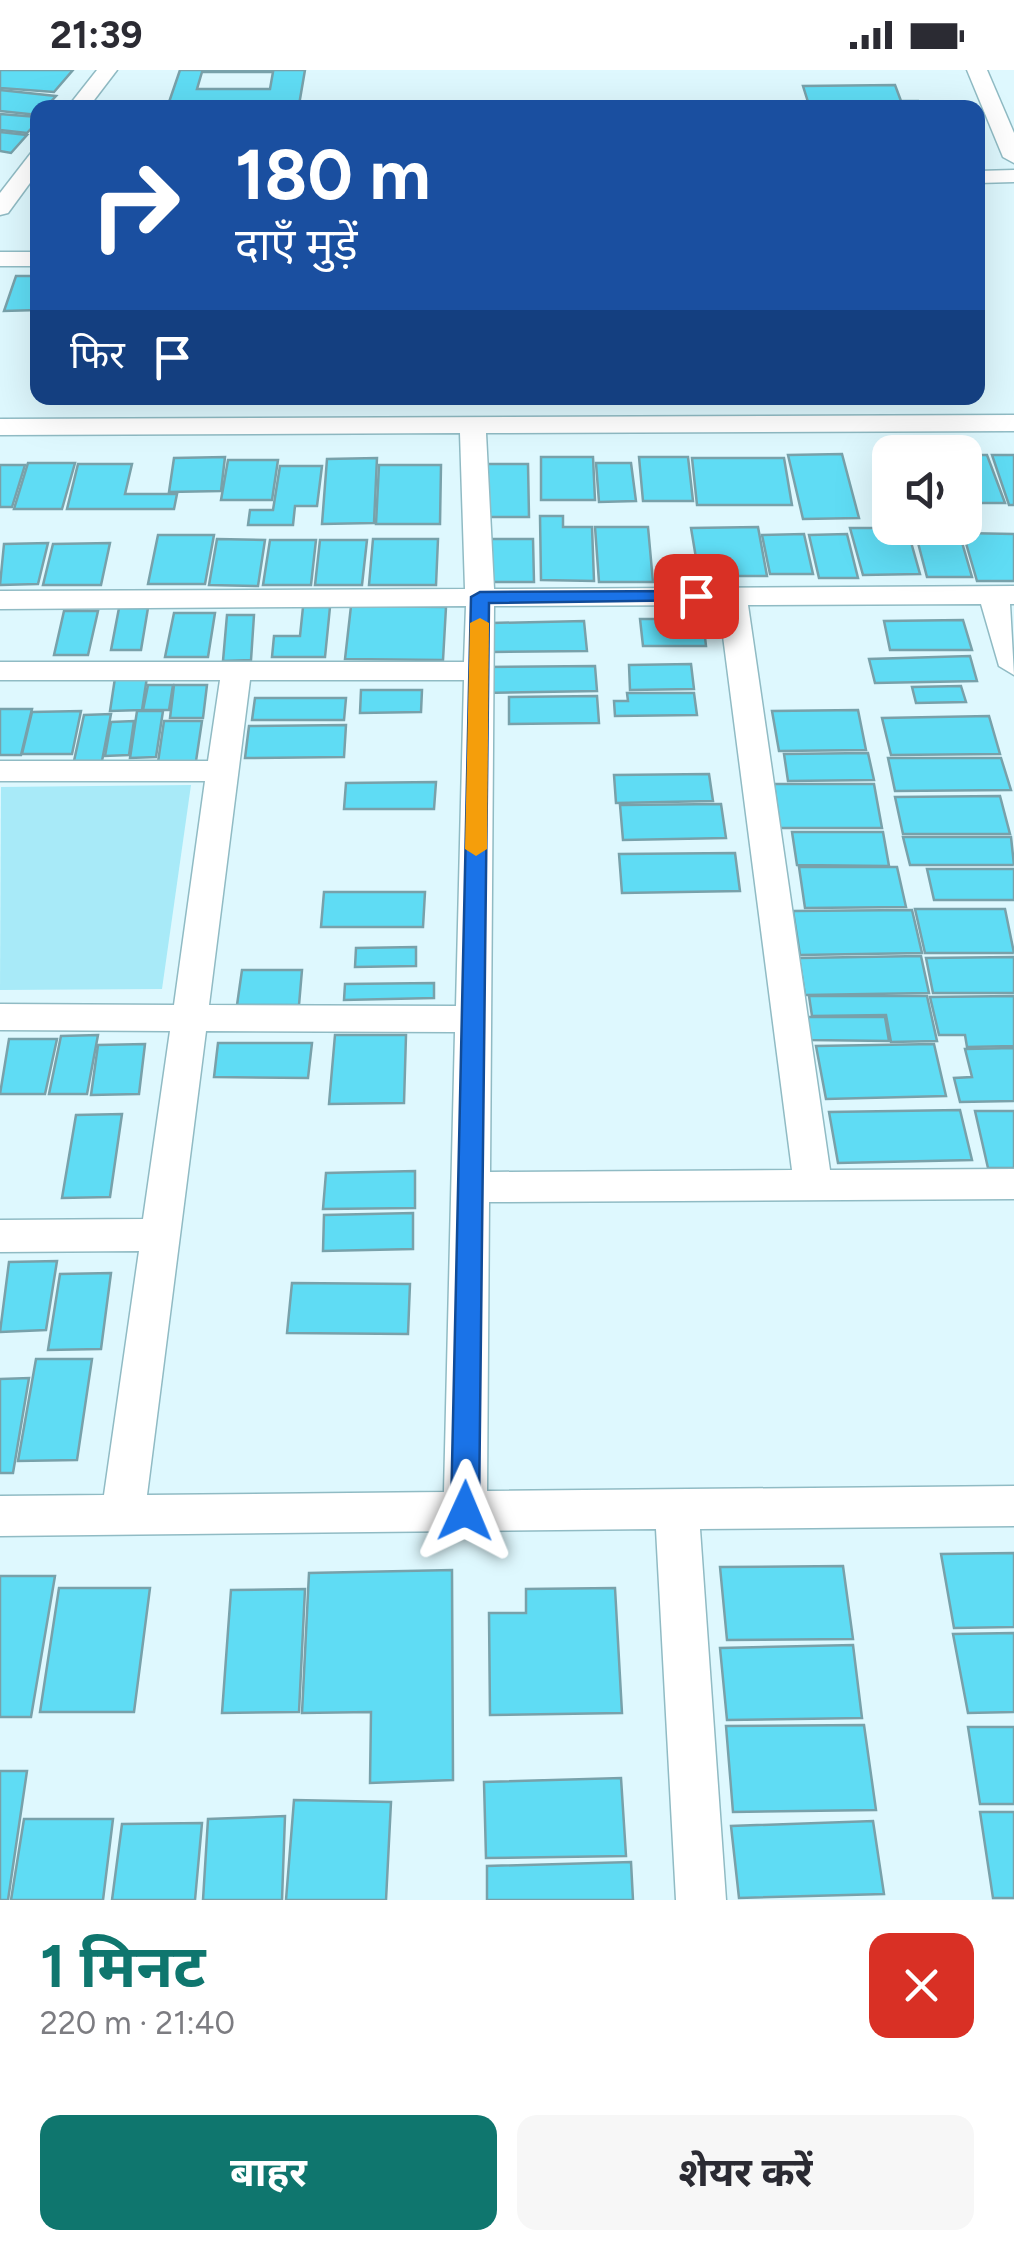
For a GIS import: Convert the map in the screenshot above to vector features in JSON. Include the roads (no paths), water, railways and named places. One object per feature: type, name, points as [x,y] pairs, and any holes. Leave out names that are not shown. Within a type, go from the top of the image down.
[{"type":"street","points":[[83,100],[107,70]]},
{"type":"street","points":[[977,70],[1014,156]]},
{"type":"street","points":[[0,208],[30,168]]},
{"type":"street","points":[[985,176],[1014,176]]},
{"type":"street","points":[[0,259],[30,259]]},
{"type":"street","points":[[0,426],[1014,422]]},
{"type":"street","points":[[465,1511],[480,597],[474,425]]},
{"type":"street","points":[[0,600],[1004,595],[1014,666]]},
{"type":"street","points":[[732,596],[813,1185]]},
{"type":"street","points":[[0,671],[479,671]]},
{"type":"street","points":[[123,1514],[236,671]]},
{"type":"street","points":[[0,772],[222,771]]},
{"type":"street","points":[[0,1018],[473,1019]]},
{"type":"street","points":[[471,1186],[1014,1184]]},
{"type":"street","points":[[0,1236],[161,1235]]},
{"type":"street","points":[[0,1516],[1014,1506]]},
{"type":"street","points":[[677,1509],[701,1900]]}]
